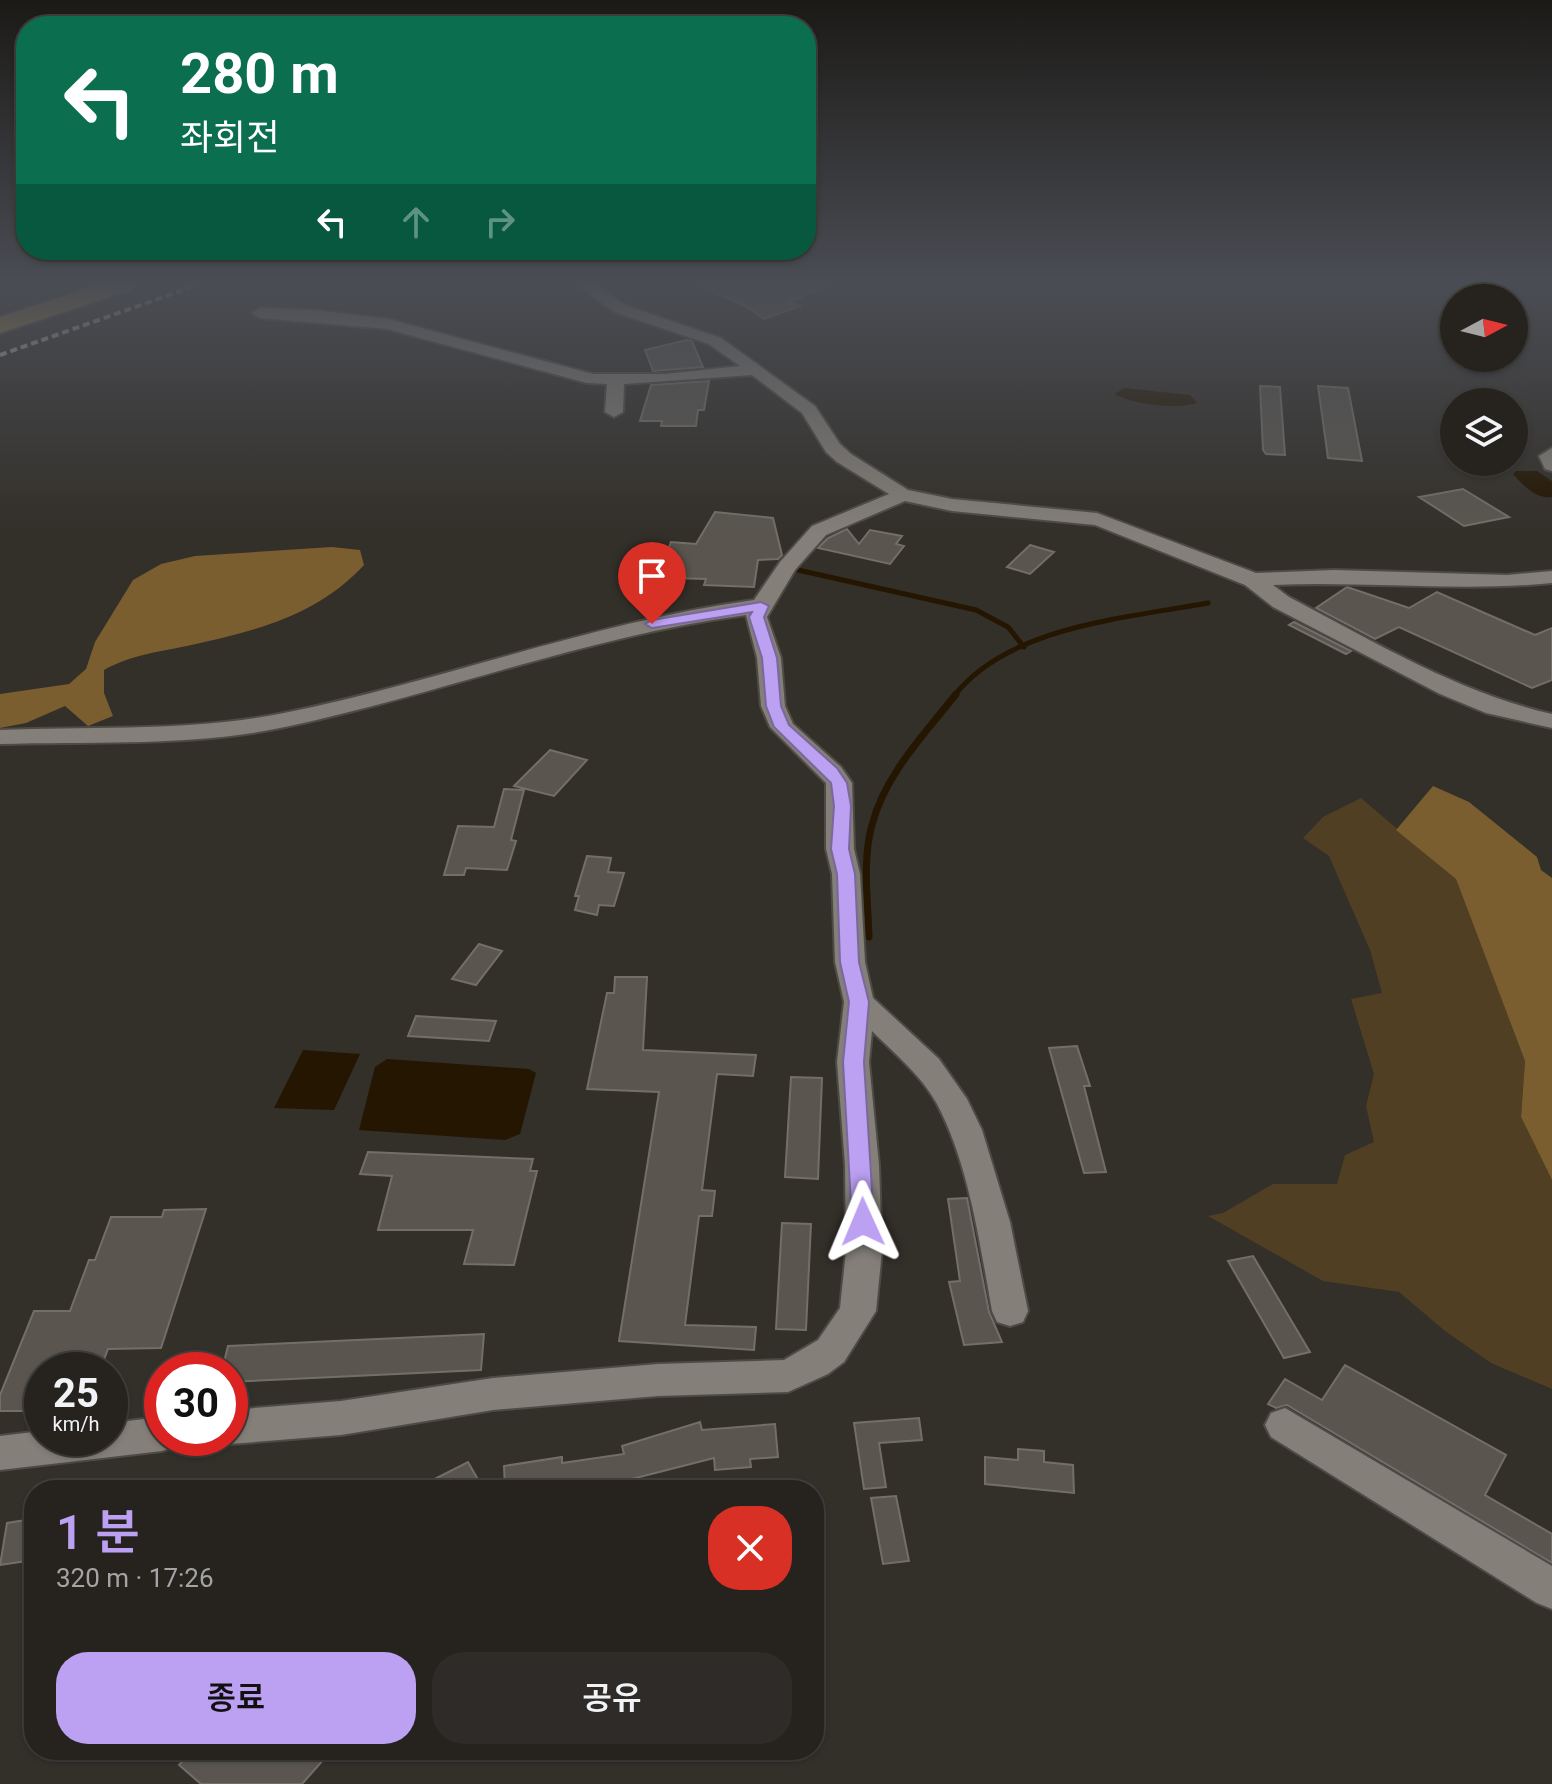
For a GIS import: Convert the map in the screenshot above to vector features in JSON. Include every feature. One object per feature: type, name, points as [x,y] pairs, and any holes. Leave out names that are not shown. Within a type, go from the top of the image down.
[{"type":"street","points":[[550,368],[616,380],[756,370]]},
{"type":"street","points":[[754,368],[809,410],[833,448],[844,458],[902,494],[966,507],[1097,519],[1164,542],[1253,580],[1281,602],[1448,689],[1495,708],[1552,721]]},
{"type":"street","points":[[614,412],[616,380]]},
{"type":"street","points":[[1552,454],[1548,456],[1552,465]]},
{"type":"street","points":[[248,1426],[341,1418],[493,1394],[658,1380],[788,1376],[831,1351],[858,1311],[864,1251],[862,1165],[853,1062],[859,1002],[850,962],[846,874],[840,849],[842,806],[839,783],[832,772],[782,727],[773,706],[769,658],[756,617],[761,606],[820,529],[892,503],[902,494]]},
{"type":"street","points":[[1253,580],[1334,576],[1507,581],[1552,577]]},
{"type":"street","points":[[0,737],[189,735],[249,726],[334,708],[624,630],[761,606]]},
{"type":"street","points":[[859,1002],[928,1067],[951,1099],[965,1130],[993,1222],[1010,1311]]},
{"type":"street","points":[[1285,1425],[1552,1589]]},
{"type":"street","points":[[0,1453],[144,1436]]},
{"type":"shaded area","points":[[1125,388],[1190,395],[1197,403],[1155,405],[1114,394]]},
{"type":"shaded area","points":[[1528,471],[1537,471],[1552,481],[1552,497],[1540,496],[1515,476],[1528,476]]},
{"type":"shaded area","points":[[332,547],[360,550],[364,565],[345,583],[305,610],[260,627],[134,657],[104,670],[104,693],[113,716],[88,726],[65,706],[26,723],[0,728],[0,694],[69,684],[86,669],[95,642],[133,580],[161,564],[195,556]]},
{"type":"shaded area","points":[[1433,786],[1469,802],[1537,857],[1541,870],[1552,878],[1552,1180],[1521,1117],[1525,1061],[1456,879],[1396,830]]},
{"type":"shaded area","points":[[1361,798],[1456,879],[1525,1061],[1521,1117],[1552,1180],[1552,1389],[1491,1363],[1445,1331],[1399,1292],[1323,1281],[1208,1216],[1223,1213],[1273,1184],[1337,1184],[1345,1155],[1374,1142],[1366,1106],[1374,1074],[1351,999],[1382,993],[1370,950],[1329,856],[1303,838],[1323,817]]},
{"type":"shaded area","points":[[303,1050],[360,1054],[334,1110],[274,1108]]},
{"type":"shaded area","points":[[387,1059],[529,1069],[536,1073],[520,1134],[505,1140],[359,1130],[375,1067]]},
{"type":"building","points":[[652,368],[687,368],[653,371]]},
{"type":"building","points":[[709,381],[704,410],[698,410],[696,426],[661,426],[662,421],[640,421],[651,385]]},
{"type":"building","points":[[1260,386],[1280,387],[1285,455],[1266,454],[1263,450]]},
{"type":"building","points":[[1318,386],[1348,388],[1362,461],[1328,458]]},
{"type":"building","points":[[1463,489],[1509,517],[1464,526],[1419,497]]},
{"type":"building","points":[[715,512],[773,518],[782,555],[778,559],[758,560],[754,587],[704,585],[706,579],[671,578],[665,585],[631,579],[660,547],[669,547],[671,542],[696,544]]},
{"type":"building","points":[[847,529],[859,544],[870,530],[902,536],[896,544],[904,546],[890,564],[818,548],[828,538]]},
{"type":"building","points":[[1030,545],[1054,552],[1030,574],[1007,567]]},
{"type":"building","points":[[1347,587],[1409,608],[1437,592],[1535,635],[1552,628],[1552,680],[1532,688],[1399,627],[1375,639],[1316,608]]},
{"type":"building","points":[[1294,622],[1351,651],[1346,654],[1289,625]]},
{"type":"building","points":[[550,750],[587,760],[554,796],[514,786]]},
{"type":"building","points":[[504,789],[524,790],[511,840],[516,841],[507,870],[466,868],[464,875],[444,875],[458,826],[494,827]]},
{"type":"building","points":[[587,856],[611,858],[608,872],[624,873],[614,906],[599,905],[597,915],[575,910],[579,896],[575,896]]},
{"type":"building","points":[[479,944],[502,951],[476,985],[452,979]]},
{"type":"building","points":[[615,977],[647,977],[643,1050],[756,1055],[753,1076],[717,1074],[702,1190],[715,1191],[712,1216],[699,1216],[685,1325],[756,1327],[754,1350],[619,1341],[659,1092],[587,1089],[607,993],[614,993]]},
{"type":"building","points":[[416,1016],[496,1021],[489,1041],[408,1036]]},
{"type":"building","points":[[1077,1046],[1090,1086],[1084,1086],[1106,1172],[1084,1173],[1049,1048]]},
{"type":"building","points":[[791,1077],[822,1078],[818,1179],[785,1177]]},
{"type":"building","points":[[368,1152],[533,1159],[530,1171],[537,1171],[514,1265],[464,1264],[473,1230],[378,1230],[392,1176],[360,1174]]},
{"type":"building","points":[[967,1198],[989,1312],[1002,1342],[964,1345],[949,1282],[960,1281],[948,1199]]},
{"type":"building","points":[[206,1209],[161,1348],[108,1349],[107,1352],[24,1352],[24,1411],[0,1411],[0,1395],[34,1311],[70,1311],[89,1260],[95,1260],[111,1217],[162,1217],[164,1210]]},
{"type":"building","points":[[782,1223],[811,1224],[806,1330],[776,1329]]},
{"type":"building","points":[[1253,1256],[1310,1352],[1284,1358],[1228,1261]]},
{"type":"building","points":[[484,1334],[481,1370],[248,1381],[248,1352],[226,1352],[228,1346]]},
{"type":"building","points":[[1345,1365],[1506,1455],[1485,1495],[1552,1534],[1552,1563],[1287,1405],[1276,1408],[1268,1404],[1285,1379],[1322,1400]]},
{"type":"building","points":[[919,1418],[922,1440],[879,1443],[886,1487],[864,1489],[854,1423]]},
{"type":"building","points":[[700,1422],[702,1430],[775,1424],[778,1457],[750,1459],[751,1467],[715,1470],[714,1458],[628,1480],[505,1480],[504,1466],[562,1457],[562,1463],[624,1454],[622,1446]]},
{"type":"building","points":[[1018,1449],[1044,1451],[1044,1462],[1073,1465],[1074,1493],[985,1484],[985,1457],[1018,1460]]},
{"type":"building","points":[[468,1462],[478,1480],[433,1480]]},
{"type":"building","points":[[896,1496],[909,1561],[883,1564],[871,1498]]},
{"type":"building","points":[[24,1520],[24,1561],[0,1565],[7,1523]]},
{"type":"building","points":[[184,1760],[323,1760],[302,1784],[201,1784],[179,1765]]},
{"type":"waterway","points":[[798,570],[976,610],[1008,627],[1023,646]]},
{"type":"waterway","points":[[1023,646],[1071,629],[1208,603]]},
{"type":"waterway","points":[[956,694],[977,673],[1023,646]]},
{"type":"waterway","points":[[869,937],[867,852],[878,806],[907,755],[956,694]]},
{"type":"route","points":[[652,624],[761,606],[756,617],[769,658],[773,706],[782,727],[832,772],[839,783],[842,806],[840,849],[846,874],[850,962],[859,1002],[853,1062],[862,1165],[863,1222]]}]
